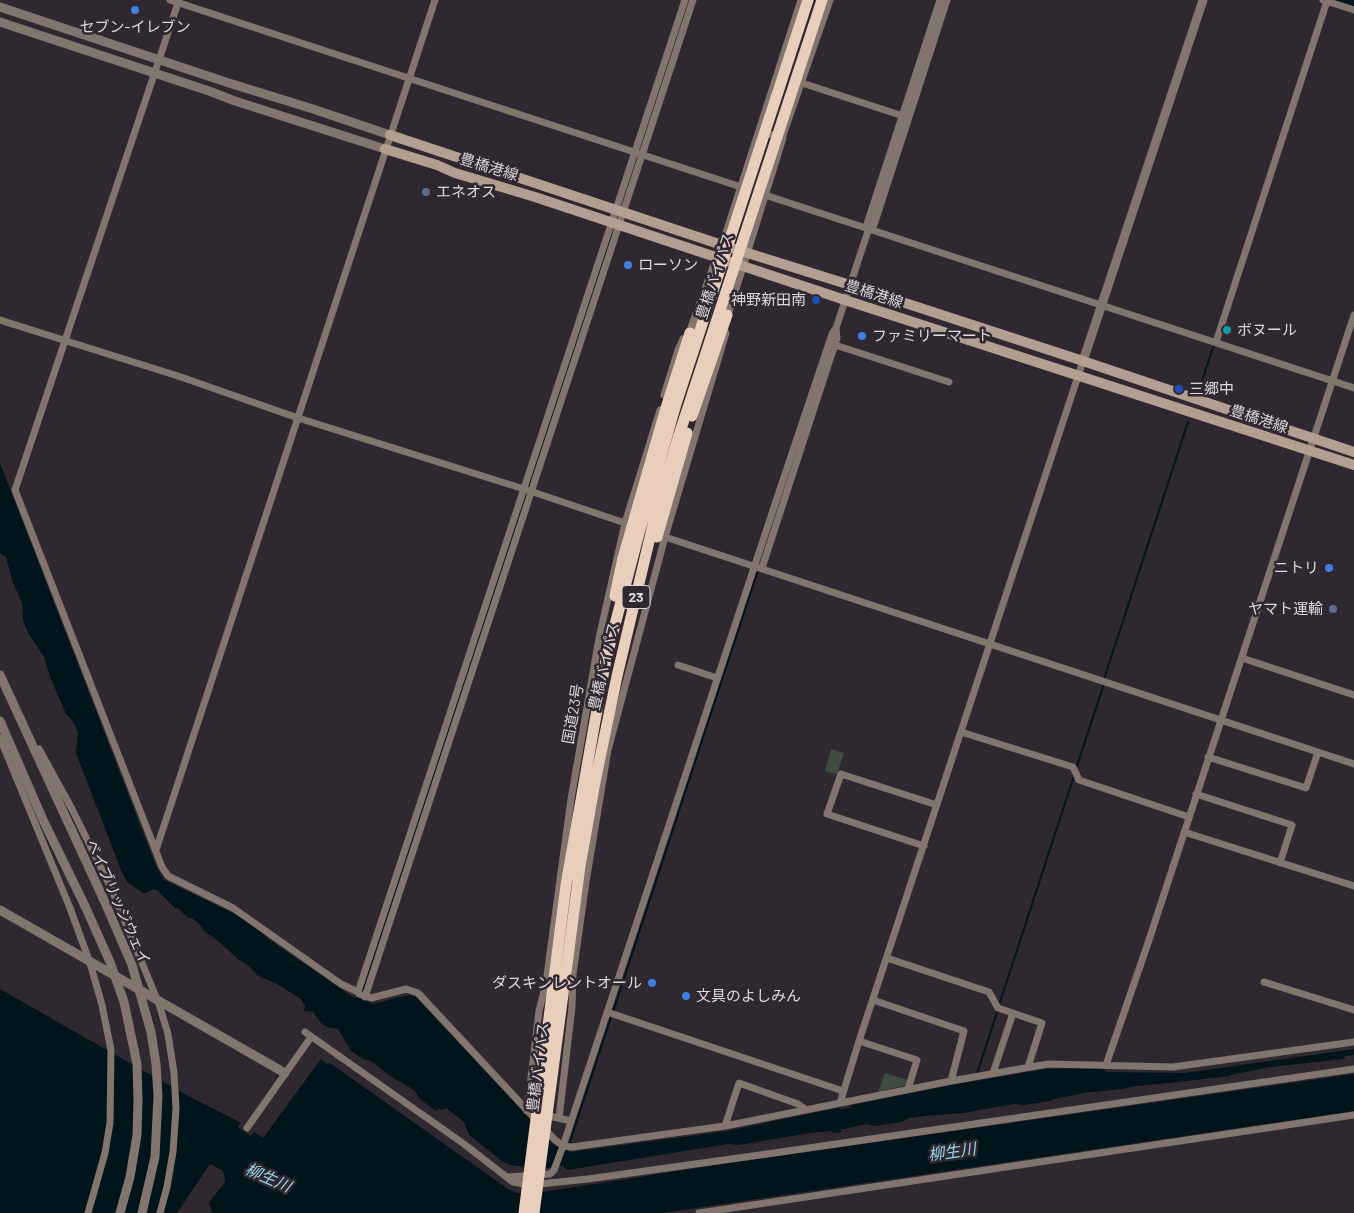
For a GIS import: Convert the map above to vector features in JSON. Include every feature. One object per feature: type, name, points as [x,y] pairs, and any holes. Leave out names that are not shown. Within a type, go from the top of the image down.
[{"type":"highway","name":"豊橋バイパス","points":[[524,1213],[566,885],[606,659],[639,533],[676,404],[808,0]]},
{"type":"highway","name":"豊橋バイパス","points":[[534,1213],[580,866],[606,726],[626,637],[656,512],[678,438],[822,0]]},
{"type":"highway","name":"23","points":[[626,637],[648,572],[692,416],[727,315]]},
{"type":"highway","name":"23","points":[[606,659],[613,605],[623,558],[666,408],[690,333]]},
{"type":"main road","name":"豊橋港線","points":[[390,135],[722,245],[1083,361],[1354,452]]},
{"type":"main road","name":"豊橋港線","points":[[385,148],[464,176],[535,197],[1354,465]]},
{"type":"street","points":[[170,0],[179,1],[741,186]]},
{"type":"street","points":[[156,850],[435,0]]},
{"type":"street","points":[[683,18],[685,0]]},
{"type":"street","points":[[362,995],[404,879],[490,590],[615,224],[643,154],[655,104],[683,18],[693,0]]},
{"type":"street","points":[[690,333],[722,245],[801,0]]},
{"type":"street","points":[[559,1118],[580,926],[608,750],[665,537],[701,412],[723,347],[727,315],[782,138],[830,0]]},
{"type":"street","points":[[762,568],[766,545],[779,503],[832,344],[869,228],[868,224],[893,157],[905,114],[932,38],[942,0]]},
{"type":"street","points":[[840,1103],[1203,0]]},
{"type":"street","points":[[179,1],[15,490],[162,867],[168,876],[233,908],[341,984],[362,995],[377,998],[406,989],[418,993],[527,1111],[564,1146],[572,1147],[725,1126],[950,1080],[1048,1064],[1173,1067],[1354,1042]]},
{"type":"street","points":[[1216,342],[1328,1],[1354,10]]},
{"type":"street","points":[[0,7],[390,135]]},
{"type":"street","points":[[0,22],[235,101],[385,148]]},
{"type":"street","points":[[802,83],[905,114]]},
{"type":"street","points":[[620,211],[635,152],[655,104]]},
{"type":"street","points":[[759,130],[782,138]]},
{"type":"street","points":[[765,196],[869,228],[1354,388]]},
{"type":"street","points":[[452,717],[477,654],[498,592],[615,224]]},
{"type":"street","points":[[1106,1065],[1222,720],[1354,315]]},
{"type":"street","points":[[0,320],[181,377],[298,418],[524,489],[1354,764]]},
{"type":"street","name":"国道23号","points":[[527,1111],[539,1010],[546,983],[571,798],[601,630],[625,523],[678,350],[690,333]]},
{"type":"street","points":[[832,344],[948,382]]},
{"type":"street","points":[[508,1177],[550,1174],[554,1170],[564,1146],[754,566],[766,545]]},
{"type":"street","points":[[490,590],[498,592]]},
{"type":"street","points":[[470,652],[477,654]]},
{"type":"street","points":[[1242,658],[1354,695]]},
{"type":"street","points":[[678,665],[717,678]]},
{"type":"street","name":"ベイブリッジウェイ","points":[[0,675],[132,965],[151,1032],[158,1096],[155,1157],[142,1213]]},
{"type":"street","points":[[17,710],[72,809],[111,888],[159,1004],[168,1034],[174,1073],[176,1108],[173,1152],[160,1213]]},
{"type":"street","name":"ベイブリッジウェイ","points":[[0,722],[44,822],[110,962],[124,1002],[137,1064],[138,1100],[136,1135],[130,1177],[120,1213]]},
{"type":"street","points":[[585,727],[613,732]]},
{"type":"street","points":[[962,732],[1073,767],[1079,780],[1189,817]]},
{"type":"street","points":[[0,738],[70,908],[90,963],[102,1005],[111,1050],[110,1123],[105,1153],[88,1213]]},
{"type":"street","points":[[362,995],[380,924],[406,844],[444,742]]},
{"type":"street","points":[[1208,757],[1306,788],[1318,752]]},
{"type":"street","points":[[924,846],[827,814],[841,774],[937,805]]},
{"type":"street","points":[[1196,794],[1292,825],[1280,863]]},
{"type":"street","points":[[1184,832],[1354,886]]},
{"type":"street","points":[[406,844],[414,846]]},
{"type":"street","points":[[396,877],[404,879]]},
{"type":"street","points":[[0,910],[286,1073]]},
{"type":"street","points":[[554,923],[580,926]]},
{"type":"street","points":[[380,924],[388,926]]},
{"type":"street","points":[[887,958],[989,992],[998,1007],[1042,1022],[1028,1067]]},
{"type":"street","points":[[1264,982],[1354,1010]]},
{"type":"street","points":[[873,1000],[964,1031],[950,1080]]},
{"type":"street","points":[[607,1013],[843,1091]]},
{"type":"street","points":[[993,1072],[1013,1013]]},
{"type":"street","points":[[247,1128],[286,1073],[308,1034],[513,1182],[530,1185],[588,1179],[1354,1069]]},
{"type":"street","points":[[859,1041],[917,1060],[908,1089]]},
{"type":"street","points":[[725,1126],[739,1083],[798,1104],[805,1109]]},
{"type":"street","points":[[527,1111],[571,1121]]},
{"type":"street","points":[[699,1213],[1354,1115]]},
{"type":"green space","points":[[831,749],[844,753],[837,774],[825,771]]},
{"type":"green space","points":[[885,1073],[908,1080],[906,1085],[878,1092]]},
{"type":"water","points":[[0,463],[156,866],[164,880],[231,912],[253,925],[270,940],[354,998],[359,997],[373,1004],[410,995],[416,997],[555,1146],[571,1152],[727,1131],[841,1107],[839,1109],[851,1108],[851,1105],[951,1085],[1044,1069],[1102,1068],[1107,1072],[1185,1073],[1354,1049],[1354,1055],[1345,1056],[1344,1059],[1271,1067],[1230,1076],[1084,1093],[1051,1101],[909,1118],[901,1122],[875,1126],[867,1124],[841,1129],[841,1132],[810,1133],[739,1145],[728,1144],[568,1170],[560,1165],[551,1168],[534,1168],[503,1162],[469,1135],[464,1122],[446,1108],[436,1111],[421,1100],[414,1090],[390,1076],[371,1061],[363,1059],[351,1051],[338,1029],[327,1027],[321,1023],[313,1012],[304,1011],[305,1006],[301,999],[277,984],[258,976],[249,966],[204,931],[192,918],[188,918],[178,908],[176,909],[157,890],[153,889],[143,893],[127,882],[76,753],[78,732],[72,720],[66,714],[50,677],[44,657],[28,633],[23,620],[22,603],[12,580],[6,557],[0,553]]},
{"type":"water","name":"柳生川","points":[[0,989],[179,1091],[241,1123],[238,1127],[251,1136],[254,1132],[263,1138],[321,1059],[328,1065],[330,1063],[508,1189],[517,1193],[530,1194],[723,1164],[1354,1074],[1354,1111],[662,1213],[212,1213],[209,1202],[224,1184],[225,1179],[223,1171],[210,1164],[177,1213],[0,1213]]},
{"type":"waterway","points":[[1339,0],[1354,5]]},
{"type":"waterway","points":[[528,489],[612,234]]},
{"type":"waterway","points":[[1199,389],[1214,345]]},
{"type":"waterway","points":[[1104,679],[1188,422]]},
{"type":"waterway","points":[[362,992],[527,493]]},
{"type":"waterway","points":[[613,1012],[758,570]]},
{"type":"waterway","points":[[1076,769],[1104,684]]},
{"type":"waterway","points":[[999,1005],[1074,776]]},
{"type":"waterway","points":[[977,1074],[998,1009]]},
{"type":"waterway","points":[[569,1145],[611,1017]]},
{"type":"place","name":"セブン-イレブン","points":[[135,10]]},
{"type":"place","name":"エネオス","points":[[426,192]]},
{"type":"place","name":"ローソン","points":[[628,265]]},
{"type":"place","name":"神野新田南","points":[[816,300]]},
{"type":"place","name":"ボヌール","points":[[1227,330]]},
{"type":"place","name":"ファミリーマート","points":[[862,336]]},
{"type":"place","name":"三郷中","points":[[1179,389]]},
{"type":"place","name":"ニトリ","points":[[1329,568]]},
{"type":"place","name":"ヤマト運輸","points":[[1333,609]]},
{"type":"place","name":"ダスキンレントオール","points":[[652,983]]},
{"type":"place","name":"文具のよしみん","points":[[686,996]]}]
